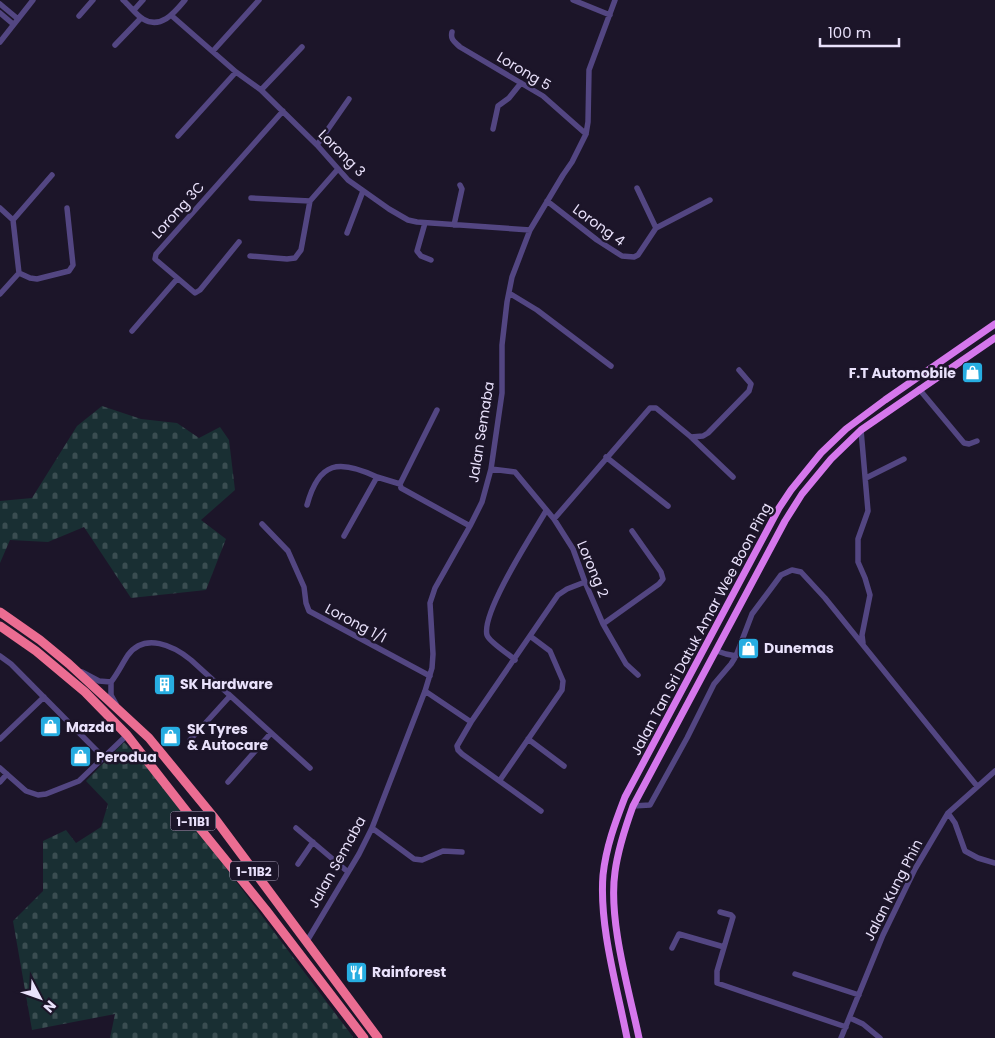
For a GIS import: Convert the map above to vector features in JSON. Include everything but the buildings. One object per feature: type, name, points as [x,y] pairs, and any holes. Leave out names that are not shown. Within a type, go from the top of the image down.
[{"type":"highway","name":"1-11B2","points":[[0,612],[40,640],[69,664],[150,738],[212,816],[378,1038]]},
{"type":"highway","name":"1-11B1","points":[[0,626],[36,651],[85,692],[127,735],[266,910],[364,1038]]},
{"type":"highway","points":[[198,826],[179,798],[178,792],[180,789],[188,791],[212,816]]},
{"type":"main road","name":"Jalan Tan Sri Datuk Amar Wee Boon Ping","points":[[627,1038],[606,933],[603,896],[603,876],[609,842],[625,798],[791,490],[821,453],[856,420],[995,324]]},
{"type":"main road","name":"Jalan Tan Sri Datuk Amar Wee Boon Ping","points":[[639,1038],[619,944],[614,905],[614,874],[621,839],[633,806],[785,521],[802,494],[830,459],[861,430],[995,338]]},
{"type":"street","points":[[0,42],[34,0]]},
{"type":"street","points":[[79,16],[92,0]]},
{"type":"street","points":[[123,0],[141,18],[151,22],[160,22],[172,16],[185,0]]},
{"type":"street","points":[[134,10],[143,0]]},
{"type":"street","points":[[212,51],[260,0]]},
{"type":"street","points":[[574,0],[610,15]]},
{"type":"street","name":"Jalan Semaba","points":[[307,941],[372,828],[430,676],[434,654],[430,604],[435,588],[482,502],[491,468],[502,392],[502,345],[512,277],[530,230],[572,162],[586,134],[589,70],[615,0]]},
{"type":"street","points":[[0,4],[15,22]]},
{"type":"street","points":[[0,13],[15,22]]},
{"type":"street","name":"Lorong 3","points":[[172,16],[236,72],[261,90],[317,145],[338,169],[363,191],[408,220],[424,223],[530,230]]},
{"type":"street","points":[[115,46],[141,18]]},
{"type":"street","name":"Lorong 5","points":[[452,32],[453,41],[460,47],[543,96],[586,134]]},
{"type":"street","points":[[261,90],[302,47]]},
{"type":"street","points":[[178,136],[236,72]]},
{"type":"street","points":[[493,129],[498,106],[510,98],[521,83]]},
{"type":"street","points":[[317,145],[349,98]]},
{"type":"street","name":"Lorong 3C","points":[[239,242],[206,284],[196,293],[193,293],[155,259],[156,254],[283,111]]},
{"type":"street","points":[[250,256],[295,258],[301,250],[310,201],[338,169]]},
{"type":"street","points":[[13,220],[52,175]]},
{"type":"street","points":[[454,225],[462,189],[460,185]]},
{"type":"street","points":[[637,188],[656,228]]},
{"type":"street","points":[[347,233],[363,191]]},
{"type":"street","points":[[251,198],[310,201]]},
{"type":"street","name":"Lorong 4","points":[[547,201],[597,240],[622,256],[634,257],[638,255],[656,228],[710,200]]},
{"type":"street","points":[[0,208],[13,220],[19,273],[0,294]]},
{"type":"street","points":[[19,273],[37,279],[70,271],[72,265],[67,208]]},
{"type":"street","points":[[424,223],[417,251],[421,256],[431,260]]},
{"type":"street","points":[[132,331],[177,279]]},
{"type":"street","points":[[509,293],[543,315],[611,366]]},
{"type":"street","points":[[691,437],[703,436],[708,433],[749,391],[751,384],[739,370]]},
{"type":"street","points":[[919,389],[964,443],[969,444],[977,441]]},
{"type":"street","points":[[554,519],[606,457],[652,407],[656,408],[691,437],[732,477]]},
{"type":"street","points":[[400,484],[437,410]]},
{"type":"street","points":[[861,430],[868,512],[858,540],[858,562],[866,578],[870,595],[862,635],[863,643]]},
{"type":"street","points":[[606,457],[668,506]]},
{"type":"street","points":[[866,478],[904,459]]},
{"type":"street","points":[[307,505],[311,489],[318,478],[335,467],[344,465],[400,484],[401,488],[406,491],[470,526]]},
{"type":"street","name":"Lorong 2","points":[[491,468],[515,472],[554,519],[573,549],[603,624],[626,664],[638,675]]},
{"type":"street","points":[[344,536],[377,477]]},
{"type":"street","points":[[515,660],[488,639],[486,627],[500,589],[546,511]]},
{"type":"street","name":"Lorong 1/1","points":[[262,524],[288,551],[304,588],[309,611],[430,676]]},
{"type":"street","points":[[603,624],[659,584],[663,579],[661,572],[632,531]]},
{"type":"street","points":[[633,806],[650,805],[714,684],[736,656],[752,614],[781,575],[792,570],[801,572],[863,643],[978,786]]},
{"type":"street","points":[[541,811],[462,754],[457,746],[471,722],[558,595],[567,589],[585,582]]},
{"type":"street","points":[[500,780],[563,686],[563,681],[550,651],[530,636]]},
{"type":"street","points":[[122,711],[111,695],[111,682],[132,650],[154,642],[168,645],[179,651],[310,768]]},
{"type":"street","points":[[717,651],[736,656]]},
{"type":"street","points":[[0,656],[44,696],[104,758]]},
{"type":"street","points":[[69,664],[99,681],[111,682]]},
{"type":"street","points":[[425,691],[471,722]]},
{"type":"street","points":[[0,739],[44,696]]},
{"type":"street","points":[[190,740],[230,696]]},
{"type":"street","points":[[228,782],[271,733]]},
{"type":"street","points":[[0,768],[26,791],[38,795],[79,781],[127,735]]},
{"type":"street","points":[[528,739],[564,766]]},
{"type":"street","name":"Jalan Kung Phin","points":[[841,1038],[883,935],[906,886],[948,813],[995,771]]},
{"type":"street","points":[[0,782],[7,774]]},
{"type":"street","points":[[948,813],[955,823],[965,852],[995,863]]},
{"type":"street","points":[[296,828],[348,872]]},
{"type":"street","points":[[372,828],[414,859],[422,860],[443,851],[462,852]]},
{"type":"street","points":[[298,864],[313,842]]},
{"type":"street","points":[[720,912],[730,914],[733,917],[717,970],[717,983],[846,1027]]},
{"type":"street","points":[[672,948],[679,934],[724,947]]},
{"type":"street","points":[[795,974],[859,995]]},
{"type":"street","points":[[850,1018],[863,1024],[880,1038]]},
{"type":"green space","points":[[102,406],[141,419],[177,423],[199,438],[220,427],[229,440],[235,490],[201,520],[226,539],[206,590],[131,598],[84,527],[48,542],[10,540],[0,563],[0,501],[32,498],[77,426]]},
{"type":"green space","points":[[124,742],[159,779],[352,1038],[110,1038],[115,1014],[32,1030],[13,921],[43,891],[43,841],[66,830],[76,843],[101,827],[108,804],[86,781]]},
{"type":"place","name":"F.T Automobile","points":[[972,373]]},
{"type":"place","name":"Dunemas","points":[[748,648]]},
{"type":"place","name":"SK Hardware","points":[[164,684]]},
{"type":"place","name":"Mazda","points":[[50,727]]},
{"type":"place","name":"SK Tyres & Autocare","points":[[171,737]]},
{"type":"place","name":"Perodua","points":[[80,757]]},
{"type":"place","name":"Rainforest","points":[[356,972]]}]
